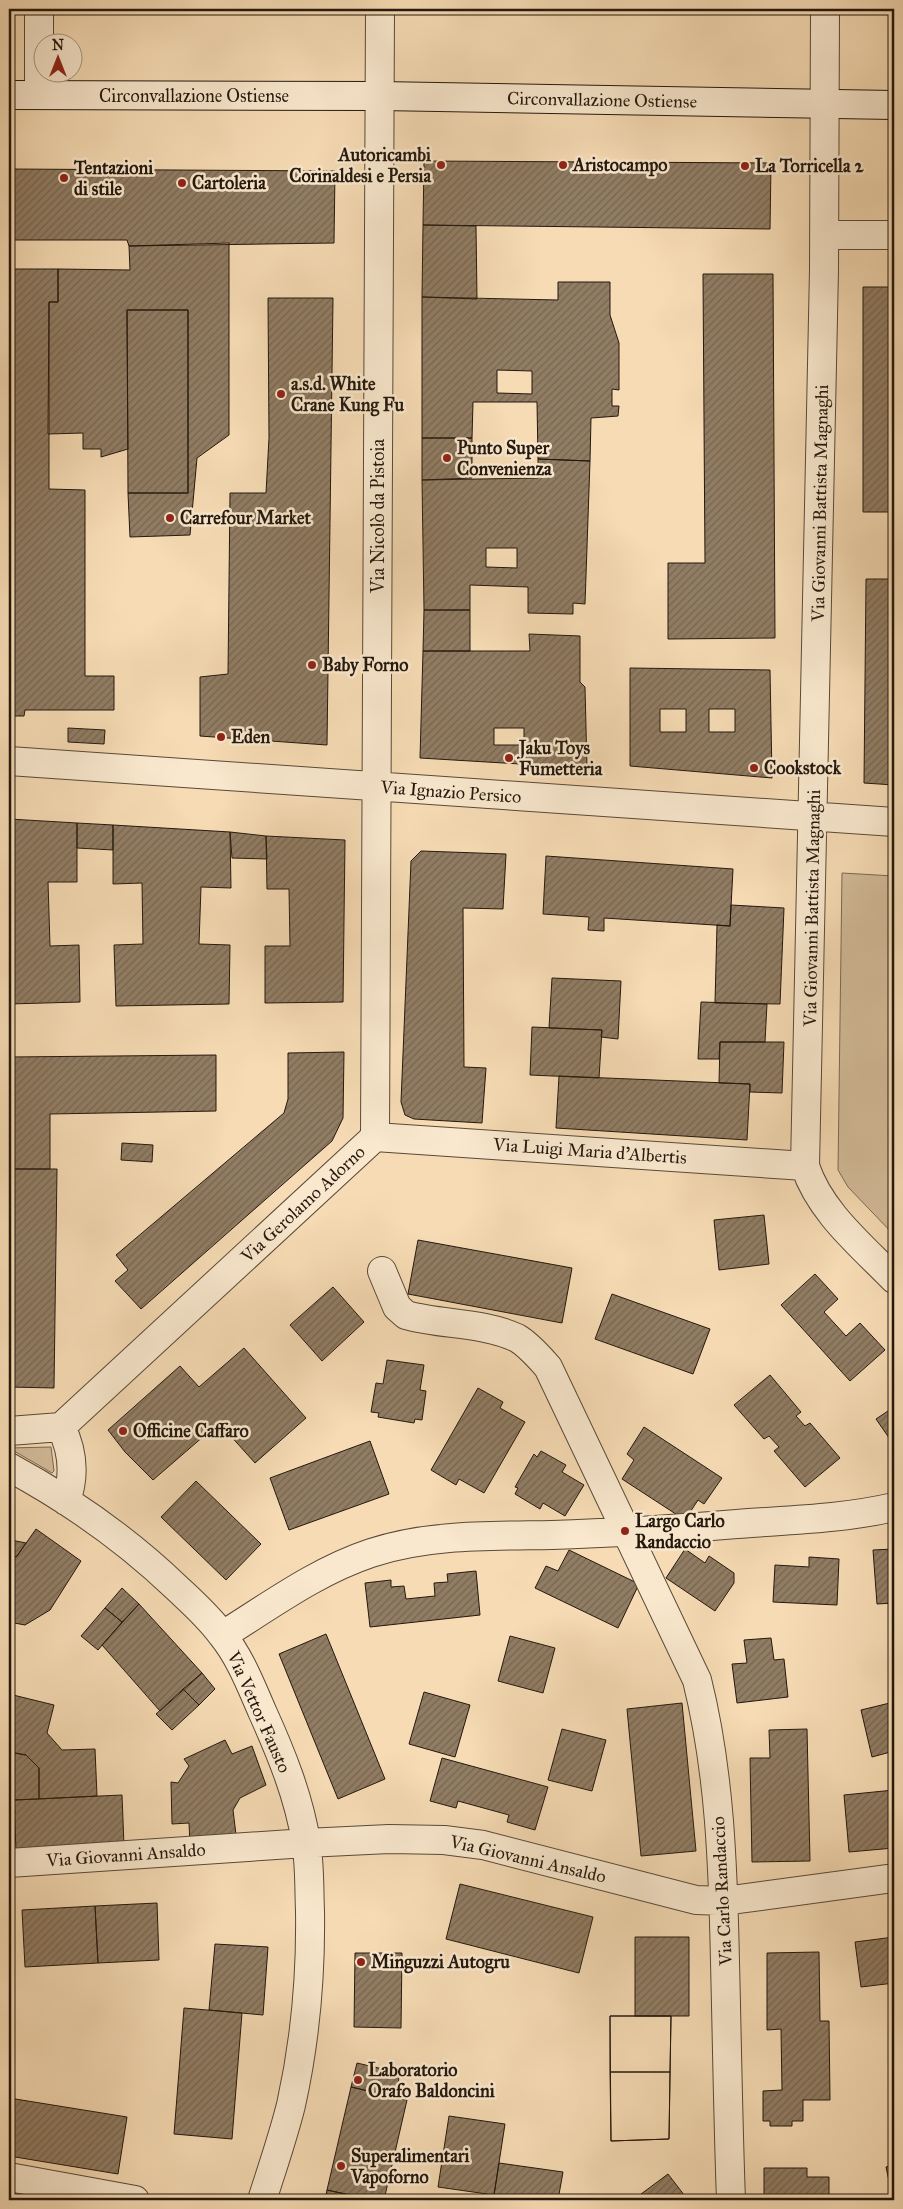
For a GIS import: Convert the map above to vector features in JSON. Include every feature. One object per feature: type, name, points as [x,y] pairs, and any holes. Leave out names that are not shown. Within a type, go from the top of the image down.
[{"type":"street","points":[[39,9],[39,95]]},
{"type":"street","points":[[380,9],[380,96]]},
{"type":"street","points":[[825,9],[824,235],[894,235]]},
{"type":"street","name":"Circonvallazione Ostiense","points":[[9,95],[380,96],[894,105]]},
{"type":"street","name":"Via Nicolò da Pistoia","points":[[376,786],[380,96]]},
{"type":"street","name":"Via Giovanni Battista Magnaghi","points":[[824,235],[814,817],[805,1166],[817,1195],[894,1279]]},
{"type":"street","name":"Via Ignazio Persico","points":[[9,761],[894,822]]},
{"type":"street","name":"Via Gerolamo Adorno","points":[[61,1427],[375,1137],[376,786]]},
{"type":"street","name":"Via Luigi Maria d'Albertis","points":[[375,1137],[805,1166]]},
{"type":"street","points":[[382,1271],[397,1307],[406,1315],[496,1331],[518,1339],[534,1352],[548,1367],[598,1467],[625,1531]]},
{"type":"street","points":[[9,1431],[61,1427],[68,1441],[72,1470],[71,1485],[66,1501]]},
{"type":"street","name":"Via Vettor Fausto","points":[[9,1467],[66,1501],[149,1561],[201,1611],[223,1635],[241,1667],[280,1748],[298,1806],[306,1843],[310,1942],[303,2038],[290,2106],[262,2200]]},
{"type":"street","points":[[223,1635],[327,1570],[373,1552],[423,1542],[493,1536],[553,1535],[823,1520],[862,1514],[894,1506]]},
{"type":"street","name":"Via Carlo Randaccio","points":[[625,1531],[657,1593],[697,1680],[714,1761],[724,1901],[730,2200]]},
{"type":"street","name":"Via Giovanni Ansaldo","points":[[9,1863],[306,1843],[416,1838],[464,1842],[696,1900],[724,1901],[894,1878]]},
{"type":"street","points":[[9,2177],[135,2200]]},
{"type":"shaded area","points":[[842,873],[894,876],[894,1235],[848,1187],[838,1170]]},
{"type":"shaded area","points":[[51,1447],[54,1471],[52,1473],[9,1448]]},
{"type":"building","points":[[424,161],[771,163],[770,229],[423,225]]},
{"type":"building","points":[[9,169],[335,171],[334,243],[129,246],[127,240],[9,240]]},
{"type":"building","points":[[423,225],[476,226],[477,299],[422,297]]},
{"type":"building","points":[[229,243],[229,435],[197,458],[190,535],[130,537],[128,493],[188,493],[188,310],[127,310],[128,449],[101,457],[101,449],[83,449],[83,433],[48,434],[49,302],[58,302],[58,269],[130,270],[129,246]]},
{"type":"building","points":[[9,269],[58,269],[58,302],[49,302],[49,489],[85,490],[85,676],[114,676],[114,710],[25,710],[24,716],[9,716]]},
{"type":"building","points":[[703,274],[773,274],[775,638],[668,639],[668,563],[705,563]]},
{"type":"building","points":[[558,282],[610,282],[610,315],[619,343],[619,390],[612,389],[612,406],[619,406],[618,416],[591,418],[590,461],[538,459],[537,402],[473,402],[472,438],[422,438],[422,297],[558,300]],"holes":[[[497,370],[532,371],[532,394],[497,393]]]},
{"type":"building","points":[[863,287],[894,287],[894,512],[863,512]]},
{"type":"building","points":[[268,298],[333,298],[327,745],[200,736],[200,677],[228,674],[230,493],[266,493],[269,438]]},
{"type":"building","points":[[127,310],[188,310],[188,493],[128,493]]},
{"type":"building","name":"Punto Super Convenienza","points":[[422,438],[472,438],[472,478],[422,480]]},
{"type":"building","points":[[538,459],[590,461],[585,604],[573,603],[573,614],[528,613],[528,587],[470,585],[470,610],[424,610],[422,480],[538,478]],"holes":[[[486,548],[517,548],[517,568],[486,567]]]},
{"type":"building","points":[[866,579],[894,579],[894,785],[864,783]]},
{"type":"building","points":[[424,610],[470,610],[470,651],[423,651]]},
{"type":"building","points":[[529,634],[580,636],[580,682],[585,687],[587,768],[420,758],[423,651],[530,651]],"holes":[[[494,728],[524,728],[524,745],[494,745]]]},
{"type":"building","points":[[630,668],[770,670],[772,778],[630,766]],"holes":[[[660,709],[686,709],[686,732],[660,732]],[[709,709],[735,709],[735,732],[709,732]]]},
{"type":"building","points":[[68,728],[105,730],[104,744],[68,742]]},
{"type":"building","points":[[9,819],[77,823],[77,882],[48,882],[50,946],[79,945],[80,1002],[9,1004]]},
{"type":"building","points":[[77,823],[113,825],[113,850],[77,848]]},
{"type":"building","points":[[113,825],[230,832],[231,888],[201,887],[199,944],[230,945],[229,1004],[116,1006],[114,945],[143,944],[142,883],[113,884]]},
{"type":"building","points":[[230,832],[266,836],[267,859],[232,858]]},
{"type":"building","points":[[266,836],[345,840],[343,1002],[265,1003],[265,946],[290,946],[289,889],[267,889]]},
{"type":"building","points":[[421,851],[506,854],[503,909],[463,908],[464,1067],[486,1068],[482,1123],[414,1119],[405,1115],[401,1102],[411,861]]},
{"type":"building","points":[[546,856],[733,869],[730,926],[604,918],[604,931],[588,930],[589,917],[543,914]]},
{"type":"building","points":[[731,905],[784,908],[780,1004],[715,1003],[717,925],[730,926]]},
{"type":"building","points":[[552,978],[621,981],[618,1039],[601,1037],[602,1030],[549,1028]]},
{"type":"building","points":[[701,1002],[767,1004],[765,1042],[720,1042],[719,1059],[698,1059]]},
{"type":"building","points":[[532,1027],[602,1030],[599,1078],[530,1075]]},
{"type":"building","points":[[720,1042],[784,1042],[782,1093],[750,1092],[750,1084],[719,1083]]},
{"type":"building","points":[[344,1052],[343,1118],[332,1141],[141,1309],[115,1281],[128,1270],[116,1255],[284,1113],[288,1099],[288,1053]]},
{"type":"building","points":[[216,1055],[216,1111],[50,1114],[50,1169],[9,1169],[9,1057]]},
{"type":"building","points":[[559,1076],[750,1084],[747,1140],[556,1128]]},
{"type":"building","points":[[122,1143],[153,1145],[152,1162],[121,1160]]},
{"type":"building","points":[[9,1169],[57,1169],[54,1388],[9,1387]]},
{"type":"building","points":[[764,1215],[769,1264],[719,1270],[714,1220]]},
{"type":"building","points":[[418,1240],[572,1268],[562,1323],[408,1294]]},
{"type":"building","points":[[815,1274],[838,1299],[824,1312],[846,1336],[860,1323],[885,1350],[850,1381],[781,1305]]},
{"type":"building","points":[[333,1287],[364,1322],[322,1361],[290,1325]]},
{"type":"building","points":[[612,1294],[710,1329],[693,1374],[595,1339]]},
{"type":"building","points":[[244,1348],[306,1418],[255,1463],[219,1423],[153,1480],[125,1452],[108,1430],[180,1366],[199,1387]]},
{"type":"building","points":[[387,1360],[424,1365],[420,1390],[426,1391],[422,1420],[415,1419],[414,1423],[378,1417],[379,1413],[371,1412],[376,1383],[383,1384]]},
{"type":"building","points":[[770,1375],[801,1412],[796,1416],[805,1426],[810,1423],[840,1458],[805,1487],[774,1451],[779,1447],[769,1436],[764,1439],[734,1405]]},
{"type":"building","points":[[478,1388],[503,1402],[500,1408],[525,1422],[484,1493],[459,1479],[456,1485],[431,1470]]},
{"type":"building","points":[[894,1407],[894,1445],[876,1419]]},
{"type":"building","points":[[644,1427],[722,1478],[704,1504],[698,1500],[685,1520],[622,1479],[634,1460],[627,1454]]},
{"type":"building","points":[[370,1441],[389,1494],[289,1530],[270,1478]]},
{"type":"building","points":[[541,1451],[566,1465],[562,1472],[584,1485],[565,1516],[543,1503],[540,1509],[515,1494],[518,1488],[515,1487],[534,1454],[537,1457]]},
{"type":"building","points":[[196,1481],[261,1544],[226,1580],[161,1517]]},
{"type":"building","points":[[36,1529],[81,1561],[50,1610],[25,1625],[9,1622],[9,1560],[17,1556]]},
{"type":"building","points":[[9,1541],[26,1543],[17,1556],[9,1560]]},
{"type":"building","points":[[685,1549],[705,1563],[709,1556],[734,1573],[734,1583],[715,1611],[666,1578]]},
{"type":"building","points":[[894,1549],[894,1603],[877,1604],[873,1550]]},
{"type":"building","points":[[569,1550],[639,1584],[618,1628],[535,1588],[546,1566],[558,1571]]},
{"type":"building","points":[[809,1557],[839,1559],[837,1605],[773,1602],[775,1565],[809,1567]]},
{"type":"building","points":[[476,1571],[480,1615],[370,1627],[365,1583],[391,1580],[391,1587],[404,1586],[406,1599],[435,1596],[434,1583],[448,1582],[447,1574]]},
{"type":"building","points":[[122,1588],[139,1604],[122,1622],[105,1608]]},
{"type":"building","points":[[139,1604],[202,1673],[160,1711],[102,1645]]},
{"type":"building","points":[[105,1608],[122,1622],[98,1650],[81,1636]]},
{"type":"building","points":[[326,1634],[385,1779],[338,1799],[279,1654]]},
{"type":"building","points":[[510,1636],[555,1648],[543,1693],[498,1681]]},
{"type":"building","points":[[771,1638],[774,1660],[784,1659],[788,1697],[737,1703],[732,1664],[747,1663],[744,1640]]},
{"type":"building","points":[[9,1669],[14,1670],[9,1689]]},
{"type":"building","points":[[202,1673],[215,1689],[199,1705],[183,1689]]},
{"type":"building","points":[[183,1689],[199,1705],[172,1730],[156,1714]]},
{"type":"building","points":[[424,1692],[470,1705],[455,1757],[409,1744]]},
{"type":"building","points":[[9,1694],[54,1705],[47,1733],[62,1750],[95,1749],[97,1796],[39,1799],[39,1768],[26,1755],[9,1752]]},
{"type":"building","points":[[894,1702],[894,1751],[872,1757],[861,1710]]},
{"type":"building","points":[[682,1703],[696,1851],[641,1856],[627,1709]]},
{"type":"building","points":[[562,1729],[606,1740],[592,1791],[548,1780]]},
{"type":"building","points":[[807,1729],[810,1861],[752,1862],[750,1758],[770,1758],[769,1730]]},
{"type":"building","points":[[225,1740],[232,1754],[252,1746],[266,1785],[240,1798],[233,1810],[237,1843],[190,1845],[189,1823],[172,1824],[171,1782],[178,1783],[189,1766],[184,1759]]},
{"type":"building","points":[[9,1752],[26,1755],[39,1768],[39,1799],[14,1800],[15,1814],[9,1807]]},
{"type":"building","points":[[442,1758],[548,1787],[535,1830],[507,1822],[509,1815],[458,1801],[456,1808],[430,1801]]},
{"type":"building","points":[[894,1790],[894,1848],[849,1852],[844,1795]]},
{"type":"building","points":[[122,1795],[124,1846],[16,1851],[14,1800]]},
{"type":"building","points":[[460,1884],[593,1917],[579,1973],[446,1939]]},
{"type":"building","points":[[157,1903],[159,1960],[98,1963],[95,1906]]},
{"type":"building","points":[[95,1906],[98,1963],[25,1967],[22,1910]]},
{"type":"building","points":[[635,1937],[689,1937],[689,2016],[635,2016]]},
{"type":"building","points":[[894,1937],[894,1983],[861,1987],[855,1942]]},
{"type":"building","points":[[215,1944],[268,1947],[263,2015],[209,2010]]},
{"type":"building","points":[[819,1952],[820,2021],[829,2021],[830,2100],[803,2100],[803,2121],[792,2121],[792,2126],[770,2126],[770,2121],[763,2121],[763,2091],[782,2090],[781,2029],[767,2030],[767,1953]]},
{"type":"building","points":[[355,1953],[402,1953],[401,2028],[354,2027]]},
{"type":"building","points":[[184,2008],[242,2013],[232,2139],[174,2134]]},
{"type":"building","points":[[610,2016],[671,2016],[669,2139],[611,2141]]},
{"type":"building","points":[[610,2016],[671,2016],[670,2072],[610,2072]]},
{"type":"building","points":[[357,2063],[400,2073],[395,2097],[351,2087]]},
{"type":"building","points":[[610,2072],[670,2072],[669,2139],[611,2141]]},
{"type":"building","points":[[351,2087],[407,2100],[384,2200],[373,2200],[327,2190]]},
{"type":"building","points":[[9,2098],[127,2117],[118,2174],[9,2156]]},
{"type":"building","points":[[449,2116],[505,2124],[494,2195],[438,2187]]},
{"type":"building","points":[[499,2163],[563,2172],[558,2200],[503,2200],[503,2196],[494,2195]]},
{"type":"building","points":[[894,2165],[894,2200],[893,2200],[886,2167]]},
{"type":"building","points":[[764,2168],[807,2168],[807,2177],[829,2177],[829,2200],[764,2198]]},
{"type":"building","points":[[668,2174],[688,2200],[633,2200]]},
{"type":"building","points":[[327,2190],[373,2200],[325,2200]]},
{"type":"building","points":[[9,2195],[37,2200],[9,2200]]},
{"type":"place","name":"Autoricambi Corinaldesi e Persia","points":[[441,165]]},
{"type":"place","name":"Aristocampo","points":[[563,165]]},
{"type":"place","name":"La Torricella 2","points":[[745,166]]},
{"type":"place","name":"Tentazioni di stile","points":[[64,178]]},
{"type":"place","name":"Cartoleria","points":[[182,183]]},
{"type":"place","name":"a.s.d. White Crane Kung Fu","points":[[281,394]]},
{"type":"place","name":"Punto Super Convenienza","points":[[447,458]]},
{"type":"place","name":"Carrefour Market","points":[[170,518]]},
{"type":"place","name":"Baby Forno","points":[[312,665]]},
{"type":"place","name":"Eden","points":[[221,737]]},
{"type":"place","name":"Jaku Toys Fumetteria","points":[[509,758]]},
{"type":"place","name":"Cookstock","points":[[754,768]]},
{"type":"place","name":"Officine Caffaro","points":[[123,1431]]},
{"type":"place","name":"Largo Carlo Randaccio","points":[[625,1531]]},
{"type":"place","name":"Minguzzi Autogru","points":[[361,1962]]},
{"type":"place","name":"Laboratorio Orafo Baldoncini","points":[[358,2080]]},
{"type":"place","name":"Superalimentari Vapoforno","points":[[341,2166]]}]
